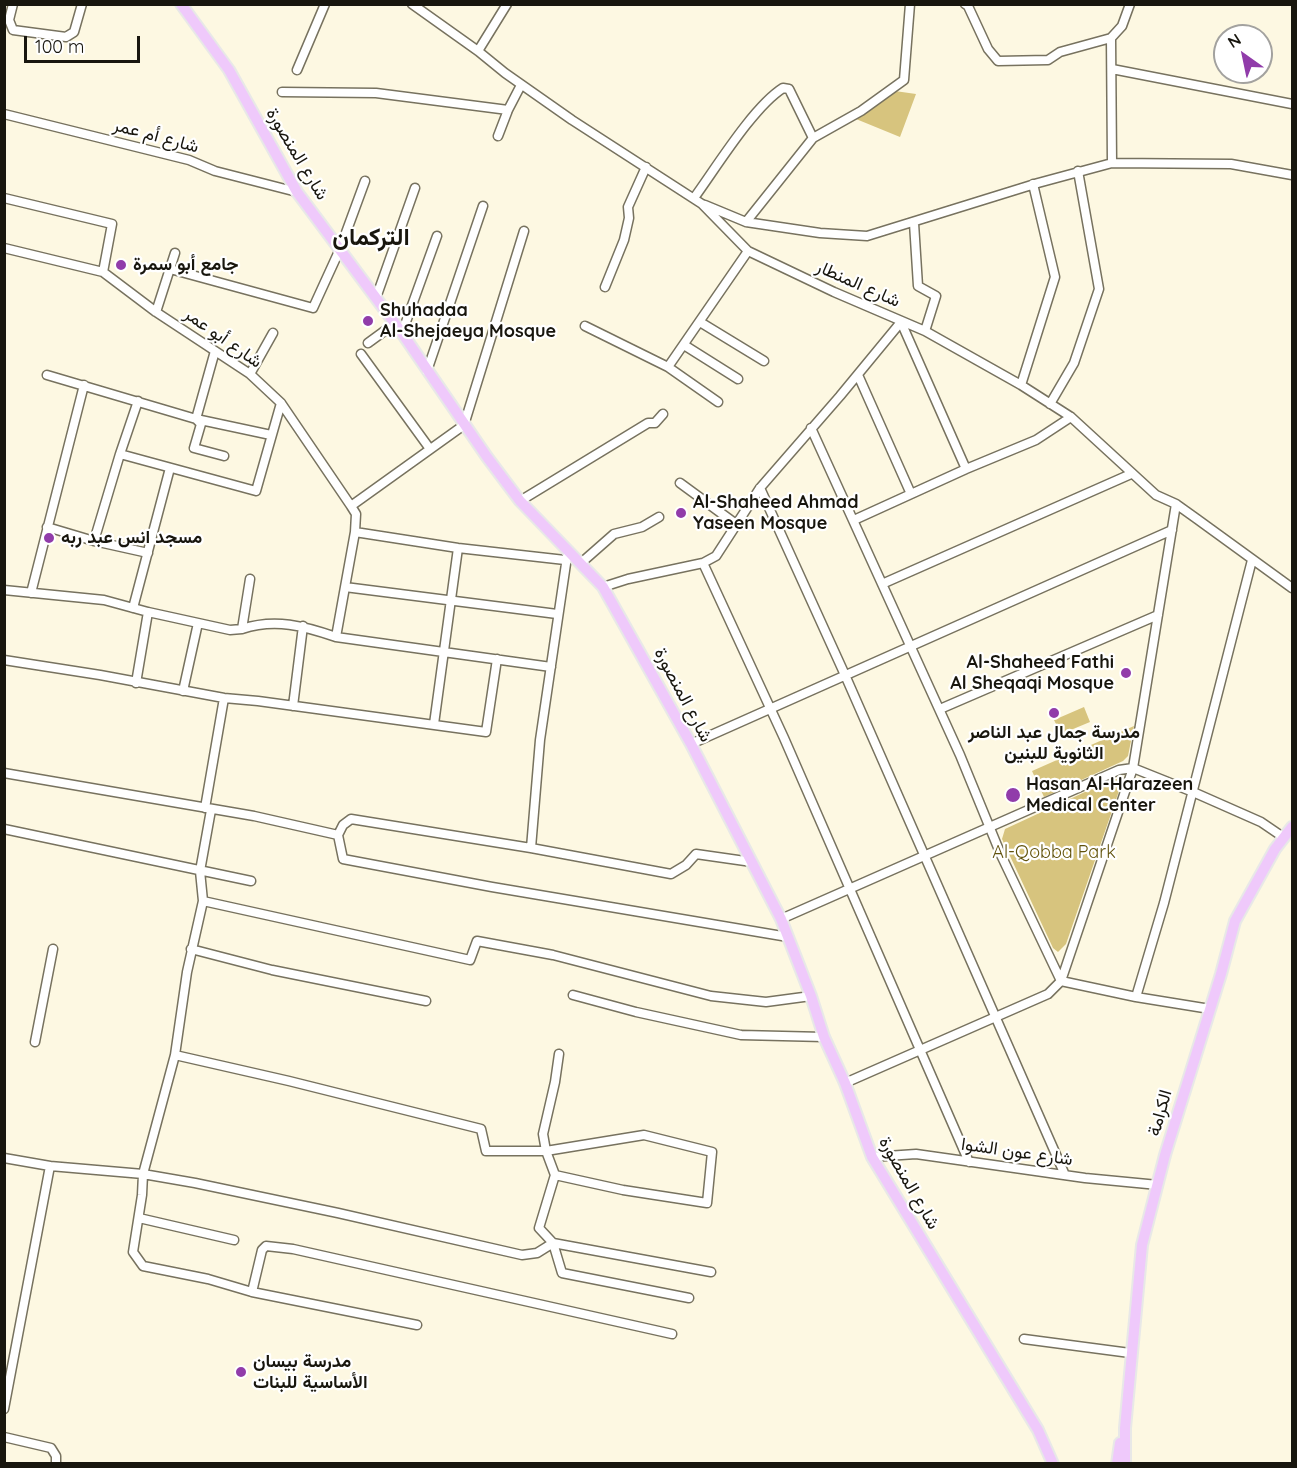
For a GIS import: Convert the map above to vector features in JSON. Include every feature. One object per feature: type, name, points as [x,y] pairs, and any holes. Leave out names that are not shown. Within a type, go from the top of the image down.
[{"type":"main road","name":"شارع المنصورة","points":[[181,4],[229,70],[297,192],[402,333],[464,425],[520,501],[567,555],[581,563],[603,587],[691,744],[781,919],[811,996],[824,1037],[845,1083],[872,1157],[1038,1430],[1053,1464]]},
{"type":"main road","name":"الكرامة","points":[[1125,1464],[1130,1353],[1142,1245],[1184,1090],[1235,921],[1283,837],[1293,827]]},
{"type":"main road","name":"الكرامة","points":[[1118,1464],[1125,1428]]},
{"type":"street","points":[[13,4],[9,20],[13,30],[66,38],[74,32],[82,4]]},
{"type":"street","points":[[297,70],[325,4]]},
{"type":"street","name":"شارع المنطار","points":[[412,4],[521,85],[694,198],[748,250],[901,322],[925,331],[1021,385],[1071,417],[1156,495],[1176,504],[1293,588]]},
{"type":"street","points":[[478,51],[507,4]]},
{"type":"street","points":[[746,222],[813,138],[861,111],[903,80],[910,4]]},
{"type":"street","points":[[965,4],[988,49],[998,62],[1048,60],[1060,52],[1112,38],[1122,26],[1130,4]]},
{"type":"street","points":[[1112,38],[1112,163]]},
{"type":"street","points":[[1112,69],[1293,104]]},
{"type":"street","points":[[498,136],[521,85]]},
{"type":"street","points":[[694,198],[772,95],[783,88],[789,89],[795,99],[813,138]]},
{"type":"street","points":[[282,92],[376,93],[508,110]]},
{"type":"street","name":"شارع أم عمر","points":[[4,114],[189,160],[215,171],[297,192]]},
{"type":"street","points":[[702,204],[746,222],[820,233],[867,236],[1033,184],[1112,163],[1231,164],[1293,175]]},
{"type":"street","points":[[605,287],[624,240],[629,218],[628,207],[646,167]]},
{"type":"street","points":[[1050,404],[1077,356],[1099,289],[1078,171]]},
{"type":"street","points":[[170,269],[313,308],[340,249],[365,181]]},
{"type":"street","points":[[1021,385],[1055,277],[1033,184]]},
{"type":"street","points":[[376,298],[416,188]]},
{"type":"street","points":[[4,198],[112,224],[103,272]]},
{"type":"street","points":[[427,372],[483,206]]},
{"type":"street","points":[[914,223],[918,286],[936,296],[925,331]]},
{"type":"street","points":[[351,506],[464,425],[524,231]]},
{"type":"street","points":[[402,333],[436,236]]},
{"type":"street","name":"شارع أبو عمر","points":[[4,248],[103,272],[156,312],[250,374],[281,404],[356,514],[355,532],[336,637]]},
{"type":"street","points":[[668,367],[748,250]]},
{"type":"street","points":[[156,312],[175,253]]},
{"type":"street","points":[[700,322],[764,361]]},
{"type":"street","points":[[603,587],[628,579],[703,563],[716,556],[760,488],[901,322],[966,469]]},
{"type":"street","points":[[368,343],[394,324]]},
{"type":"street","points":[[585,326],[668,367],[718,402]]},
{"type":"street","points":[[250,374],[273,333]]},
{"type":"street","points":[[684,345],[738,379]]},
{"type":"street","points":[[196,419],[215,351]]},
{"type":"street","points":[[361,354],[430,449]]},
{"type":"street","points":[[47,375],[196,419],[271,435]]},
{"type":"street","points":[[858,375],[911,494]]},
{"type":"street","points":[[31,592],[84,386]]},
{"type":"street","points":[[94,541],[138,401]]},
{"type":"street","points":[[120,454],[256,491],[281,404]]},
{"type":"street","points":[[520,501],[648,423],[655,423],[663,414]]},
{"type":"street","points":[[854,520],[1036,440],[1071,417]]},
{"type":"street","points":[[196,419],[201,424],[194,448],[224,456]]},
{"type":"street","points":[[812,429],[960,755],[989,828],[1061,981]]},
{"type":"street","points":[[133,608],[170,468]]},
{"type":"street","points":[[882,584],[1131,474]]},
{"type":"street","points":[[680,483],[736,524]]},
{"type":"street","points":[[760,488],[845,675],[1065,1175]]},
{"type":"street","points":[[845,1083],[1048,994],[1061,981],[1133,768],[1176,504]]},
{"type":"street","points":[[581,563],[614,534],[642,527],[659,516]]},
{"type":"street","points":[[47,527],[94,541],[148,553]]},
{"type":"street","points":[[691,744],[1172,530]]},
{"type":"street","points":[[355,532],[458,549],[567,555],[540,740],[531,848]]},
{"type":"street","points":[[434,724],[458,549]]},
{"type":"street","points":[[1136,998],[1164,903],[1252,560]]},
{"type":"street","points":[[703,563],[770,708],[969,1162]]},
{"type":"street","points":[[242,628],[250,579]]},
{"type":"street","points":[[345,587],[557,614]]},
{"type":"street","points":[[4,590],[104,600],[230,630],[268,622],[303,626],[336,637],[551,667]]},
{"type":"street","points":[[136,683],[148,612]]},
{"type":"street","points":[[939,709],[1158,615]]},
{"type":"street","points":[[183,691],[198,623]]},
{"type":"street","points":[[293,706],[303,626]]},
{"type":"street","points":[[4,660],[224,698],[486,732],[497,659]]},
{"type":"street","points":[[224,698],[200,872],[203,901],[191,949],[175,1055],[143,1174],[133,1252],[143,1266],[208,1279],[252,1292],[417,1325]]},
{"type":"street","points":[[781,919],[1119,770],[1133,768],[1193,792],[1261,822],[1283,837]]},
{"type":"street","points":[[4,773],[255,816],[338,835]]},
{"type":"street","points":[[752,862],[696,854],[686,866],[670,874],[531,848],[351,819],[343,825],[338,835],[343,859],[492,887],[788,937]]},
{"type":"street","points":[[4,829],[251,881]]},
{"type":"street","points":[[203,901],[470,960],[477,941],[553,956],[711,996],[766,1002],[811,996]]},
{"type":"street","points":[[35,1042],[53,949]]},
{"type":"street","points":[[191,949],[272,970],[426,1001]]},
{"type":"street","points":[[1061,981],[1136,998],[1210,1009]]},
{"type":"street","points":[[573,995],[636,1012],[741,1035],[824,1037]]},
{"type":"street","points":[[559,1054],[543,1134],[546,1151],[555,1175],[539,1228],[553,1243],[562,1273],[689,1298]]},
{"type":"street","points":[[175,1055],[481,1129],[486,1151],[546,1151],[644,1135],[712,1152],[707,1203],[623,1190],[555,1175]]},
{"type":"street","name":"شارع عون الشوا","points":[[872,1157],[916,1154],[1065,1175],[1158,1185]]},
{"type":"street","points":[[4,1158],[50,1166],[143,1174],[338,1213],[522,1255],[537,1253],[553,1243],[711,1272]]},
{"type":"street","points":[[4,1409],[50,1166]]},
{"type":"street","points":[[139,1218],[234,1240]]},
{"type":"street","points":[[252,1292],[262,1250],[266,1246],[272,1246],[672,1334]]},
{"type":"street","points":[[1024,1339],[1130,1353]]},
{"type":"street","points":[[4,1437],[51,1448],[56,1456],[56,1464]]},
{"type":"green space","points":[[895,91],[916,94],[900,137],[856,119]]},
{"type":"green space","points":[[1084,707],[1090,722],[1061,734],[1054,720]]},
{"type":"green space","points":[[1134,726],[1128,756],[1123,761],[1044,797],[1032,771]]},
{"type":"green space","name":"Al-Qobba Park","points":[[1117,779],[1120,788],[1066,944],[1058,952],[1053,948],[1002,839],[1005,829]]},
{"type":"place","name":"جامع أبو سمرة","points":[[121,265]]},
{"type":"place","name":"Shuhadaa Al-Shejaeya Mosque","points":[[368,321]]},
{"type":"place","name":"Al-Shaheed Ahmad Yaseen Mosque","points":[[681,513]]},
{"type":"place","name":"مسجد انس عبد ربه","points":[[49,538]]},
{"type":"place","name":"Al-Shaheed Fathi Al Sheqaqi Mosque","points":[[1126,673]]},
{"type":"place","name":"مدرسة جمال عبد الناصر الثانوية للبنين","points":[[1054,713]]},
{"type":"place","name":"Hasan Al-Harazeen Medical Center","points":[[1013,795]]},
{"type":"place","name":"مدرسة بيسان الأساسية للبنات","points":[[241,1372]]},
{"type":"district","name":"التركمان","points":[[371,238]]}]
